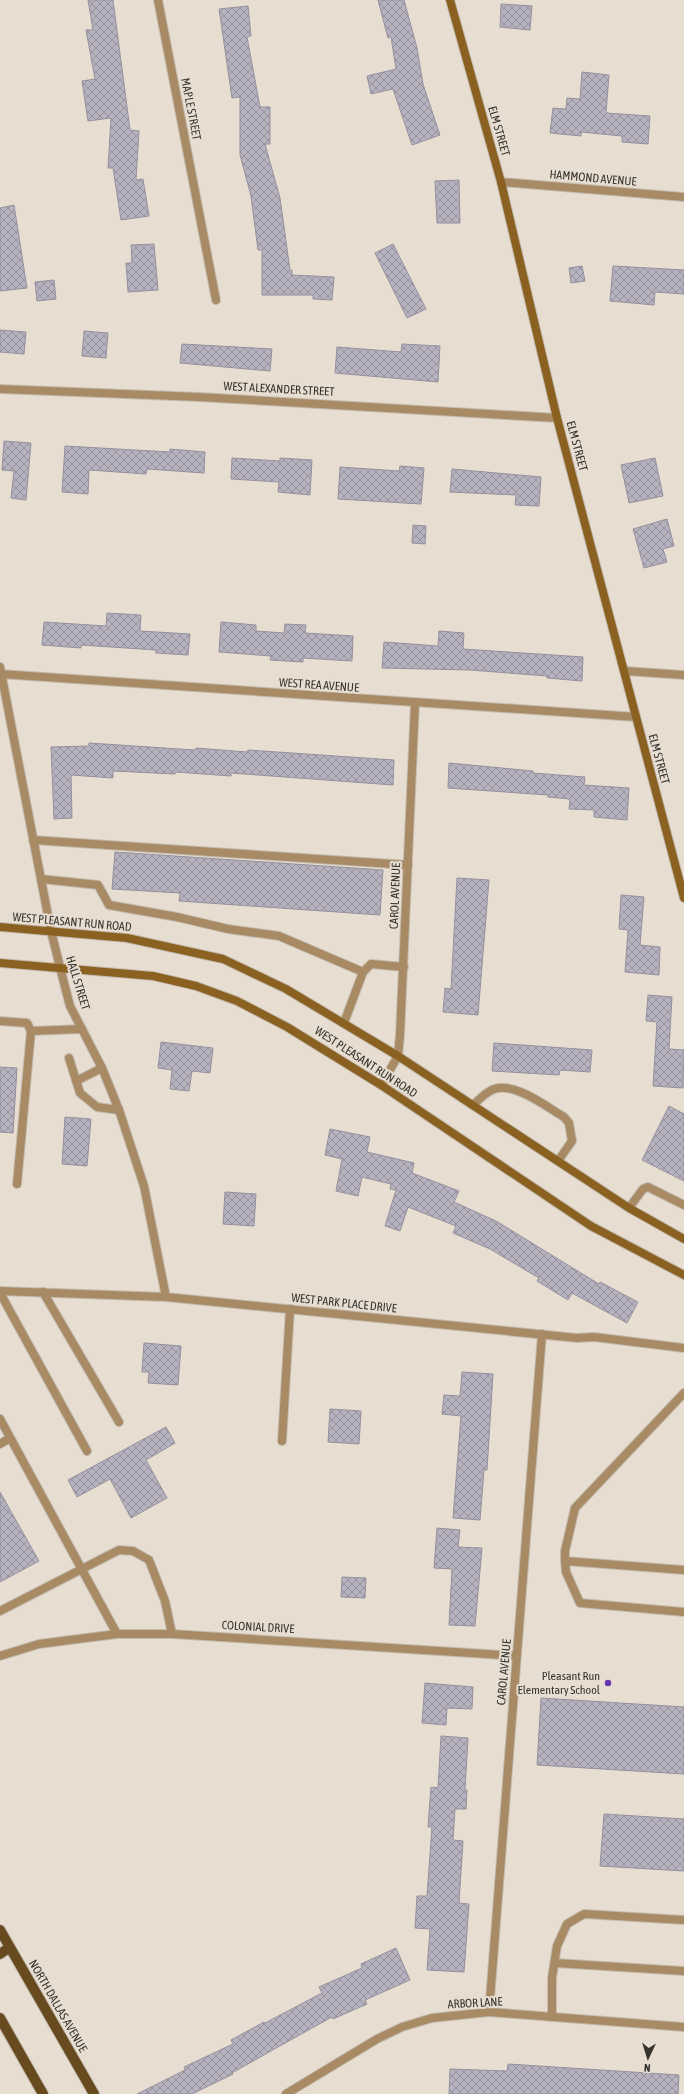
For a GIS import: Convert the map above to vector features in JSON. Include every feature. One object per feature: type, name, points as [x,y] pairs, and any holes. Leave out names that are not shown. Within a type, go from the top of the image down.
[{"type":"main road","name":"ELM STREET","points":[[450,0],[501,182],[557,418],[684,898]]},
{"type":"main road","name":"WEST PLEASANT RUN ROAD","points":[[0,927],[127,938],[223,959],[286,989],[344,1023],[398,1056],[629,1208],[684,1239]]},
{"type":"main road","name":"WEST PLEASANT RUN ROAD","points":[[0,963],[153,976],[196,986],[230,998],[287,1027],[381,1085],[591,1226],[684,1275]]},
{"type":"main road","name":"NORTH DALLAS AVENUE","points":[[0,1930],[94,2094]]},
{"type":"main road","points":[[0,1954],[10,1947]]},
{"type":"main road","points":[[0,2018],[43,2094]]},
{"type":"street","name":"MAPLE STREET","points":[[158,0],[216,300]]},
{"type":"street","name":"HAMMOND AVENUE","points":[[501,182],[684,197]]},
{"type":"street","name":"WEST ALEXANDER STREET","points":[[0,389],[199,397],[557,418]]},
{"type":"street","points":[[625,671],[684,675]]},
{"type":"street","name":"WEST REA AVENUE","points":[[0,672],[414,704],[636,717]]},
{"type":"street","name":"HALL STREET","points":[[0,672],[59,967],[70,1006],[102,1068],[119,1110],[144,1186],[166,1297]]},
{"type":"street","name":"CAROL AVENUE","points":[[381,1085],[398,1056],[404,967],[414,704]]},
{"type":"street","points":[[33,840],[408,866]]},
{"type":"street","points":[[41,879],[98,885],[109,905],[177,917],[228,929],[279,936],[363,972]]},
{"type":"street","points":[[344,1023],[363,972],[371,964],[404,967]]},
{"type":"street","points":[[0,1021],[27,1023],[31,1031],[17,1184]]},
{"type":"street","points":[[31,1031],[82,1029]]},
{"type":"street","points":[[68,1058],[80,1093],[97,1107],[119,1110]]},
{"type":"street","points":[[76,1081],[102,1068]]},
{"type":"street","points":[[473,1105],[491,1090],[505,1088],[521,1091],[564,1117],[569,1123],[572,1141],[558,1161]]},
{"type":"street","points":[[629,1208],[643,1188],[648,1187],[684,1204]]},
{"type":"street","points":[[0,1292],[87,1451]]},
{"type":"street","name":"WEST PARK PLACE DRIVE","points":[[0,1292],[43,1292],[166,1297],[577,1338],[594,1336],[684,1348]]},
{"type":"street","points":[[43,1292],[119,1422]]},
{"type":"street","points":[[282,1441],[290,1310]]},
{"type":"street","name":"CAROL AVENUE","points":[[489,2012],[542,1334]]},
{"type":"street","points":[[684,1393],[575,1508],[565,1551],[566,1572],[580,1603],[684,1612]]},
{"type":"street","points":[[0,1419],[117,1634]]},
{"type":"street","points":[[0,1444],[10,1438]]},
{"type":"street","points":[[0,1611],[119,1550],[133,1552],[149,1560],[165,1601],[172,1634]]},
{"type":"street","points":[[565,1561],[684,1570]]},
{"type":"street","name":"COLONIAL DRIVE","points":[[0,1656],[39,1644],[117,1634],[172,1634],[517,1656]]},
{"type":"street","points":[[552,2017],[552,1978],[557,1946],[567,1924],[584,1914],[684,1920]]},
{"type":"street","points":[[555,1963],[684,1971]]},
{"type":"street","name":"ARBOR LANE","points":[[286,2094],[377,2039],[402,2027],[432,2018],[489,2012],[684,2027]]},
{"type":"building","points":[[88,0],[113,0],[130,130],[139,131],[136,180],[143,179],[149,216],[121,220],[113,168],[108,168],[111,118],[88,121],[82,81],[95,79],[86,30],[93,30]]},
{"type":"building","points":[[378,0],[404,0],[417,48],[423,84],[440,135],[412,145],[393,89],[371,94],[367,76],[396,69],[391,37],[388,38]]},
{"type":"building","points":[[501,4],[532,6],[530,30],[500,27]]},
{"type":"building","points":[[248,6],[251,36],[247,37],[260,107],[270,107],[270,144],[265,144],[280,198],[290,270],[292,270],[292,275],[334,277],[332,300],[313,299],[313,295],[262,295],[262,250],[258,250],[251,196],[240,155],[240,97],[232,98],[219,9]]},
{"type":"building","points":[[582,72],[609,75],[606,113],[650,116],[648,144],[622,142],[622,136],[581,132],[581,136],[550,133],[553,108],[566,109],[567,98],[580,99]]},
{"type":"building","points":[[459,180],[460,223],[437,223],[435,181]]},
{"type":"building","points":[[14,205],[27,288],[0,291],[0,208]]},
{"type":"building","points":[[154,244],[158,290],[128,292],[126,263],[132,263],[131,245]]},
{"type":"building","points":[[393,244],[426,309],[407,318],[375,253]]},
{"type":"building","points":[[582,266],[585,281],[571,283],[569,268]]},
{"type":"building","points":[[613,266],[684,270],[684,294],[655,292],[654,305],[610,301]]},
{"type":"building","points":[[54,280],[56,299],[37,301],[35,282]]},
{"type":"building","points":[[0,330],[26,332],[24,354],[0,352]]},
{"type":"building","points":[[84,331],[108,333],[106,358],[82,356]]},
{"type":"building","points":[[182,344],[272,349],[270,371],[180,363]]},
{"type":"building","points":[[402,344],[440,346],[438,382],[335,373],[337,347],[401,352]]},
{"type":"building","points":[[4,441],[31,443],[26,500],[11,498],[14,471],[2,470]]},
{"type":"building","points":[[65,446],[170,452],[170,449],[205,452],[204,473],[147,469],[146,474],[89,470],[88,494],[62,492]]},
{"type":"building","points":[[232,458],[280,461],[280,458],[312,460],[310,495],[278,492],[279,482],[231,479]]},
{"type":"building","points":[[655,458],[663,496],[629,503],[621,465]]},
{"type":"building","points":[[400,466],[424,468],[421,504],[338,499],[340,467],[399,471]]},
{"type":"building","points":[[452,469],[541,477],[539,506],[515,505],[516,495],[450,492]]},
{"type":"building","points":[[667,519],[674,546],[663,549],[667,562],[644,568],[633,529]]},
{"type":"building","points":[[413,525],[426,526],[425,544],[412,543]]},
{"type":"building","points":[[107,613],[141,615],[140,631],[190,634],[188,655],[156,653],[156,650],[81,645],[81,648],[42,645],[44,622],[106,626]]},
{"type":"building","points":[[221,622],[256,625],[256,631],[284,633],[285,624],[306,625],[305,633],[353,636],[352,661],[303,658],[303,662],[270,660],[271,656],[219,652]]},
{"type":"building","points":[[439,631],[464,633],[463,649],[583,657],[582,681],[547,678],[547,676],[470,670],[382,668],[384,642],[438,646]]},
{"type":"building","points":[[89,743],[195,750],[196,748],[247,752],[248,750],[394,760],[393,785],[231,773],[231,776],[176,772],[175,774],[113,771],[113,778],[71,775],[72,818],[54,819],[51,747],[89,746]]},
{"type":"building","points":[[449,763],[533,771],[533,773],[585,777],[584,785],[629,788],[627,820],[594,817],[594,810],[569,809],[570,799],[548,797],[548,795],[448,788]]},
{"type":"building","points":[[115,852],[383,870],[380,915],[179,901],[180,893],[112,889]]},
{"type":"building","points":[[457,878],[489,880],[478,1015],[443,1012],[445,988],[451,989]]},
{"type":"building","points":[[621,895],[644,897],[640,945],[660,947],[659,975],[625,972],[628,930],[619,929]]},
{"type":"building","points":[[648,995],[672,997],[669,1049],[684,1050],[683,1088],[653,1086],[657,1022],[646,1021]]},
{"type":"building","points":[[161,1042],[213,1048],[210,1073],[192,1071],[189,1091],[170,1089],[172,1070],[158,1068]]},
{"type":"building","points":[[494,1043],[592,1050],[590,1072],[560,1070],[559,1075],[492,1071]]},
{"type":"building","points":[[0,1067],[17,1068],[13,1133],[0,1132]]},
{"type":"building","points":[[669,1106],[684,1114],[684,1181],[642,1160]]},
{"type":"building","points":[[65,1117],[91,1119],[87,1166],[62,1164]]},
{"type":"building","points":[[330,1129],[370,1137],[367,1152],[414,1163],[412,1173],[459,1191],[454,1202],[496,1221],[599,1284],[600,1282],[638,1302],[627,1323],[572,1293],[568,1300],[537,1281],[539,1278],[490,1249],[453,1233],[456,1226],[408,1207],[400,1231],[385,1226],[396,1190],[390,1189],[391,1184],[362,1177],[358,1196],[336,1191],[342,1159],[325,1155]]},
{"type":"building","points":[[225,1192],[256,1194],[254,1226],[223,1224]]},
{"type":"building","points":[[144,1343],[181,1346],[178,1385],[148,1383],[149,1372],[142,1372]]},
{"type":"building","points":[[462,1372],[493,1374],[487,1470],[484,1470],[480,1520],[453,1518],[461,1416],[442,1414],[444,1395],[460,1396]]},
{"type":"building","points":[[330,1409],[361,1411],[359,1444],[328,1442]]},
{"type":"building","points":[[166,1427],[175,1443],[146,1460],[167,1498],[131,1518],[110,1479],[77,1497],[68,1480]]},
{"type":"building","points":[[0,1492],[39,1561],[0,1582]]},
{"type":"building","points":[[437,1528],[460,1530],[458,1547],[482,1548],[475,1626],[449,1625],[452,1569],[434,1568]]},
{"type":"building","points":[[342,1577],[366,1578],[365,1598],[341,1597]]},
{"type":"building","points":[[425,1683],[473,1687],[472,1709],[447,1708],[446,1725],[422,1723]]},
{"type":"building","points":[[541,1698],[684,1707],[684,1774],[537,1765]]},
{"type":"building","points":[[441,1736],[468,1738],[465,1790],[467,1790],[466,1809],[455,1809],[453,1840],[463,1841],[459,1903],[469,1904],[464,1972],[427,1970],[430,1929],[415,1928],[417,1896],[427,1896],[432,1827],[428,1827],[431,1787],[438,1788]]},
{"type":"building","points":[[604,1814],[684,1819],[684,1871],[600,1866]]},
{"type":"building","points":[[396,1948],[410,1980],[365,2000],[367,2004],[333,2019],[332,2017],[232,2073],[233,2074],[192,2094],[137,2094],[185,2070],[184,2067],[233,2044],[231,2040],[322,1993],[319,1987],[362,1968],[361,1964]]},
{"type":"building","points":[[508,2064],[679,2075],[678,2094],[449,2094],[450,2069],[507,2071]]},
{"type":"place","name":"Pleasant Run Elementary School","points":[[608,1683]]}]
